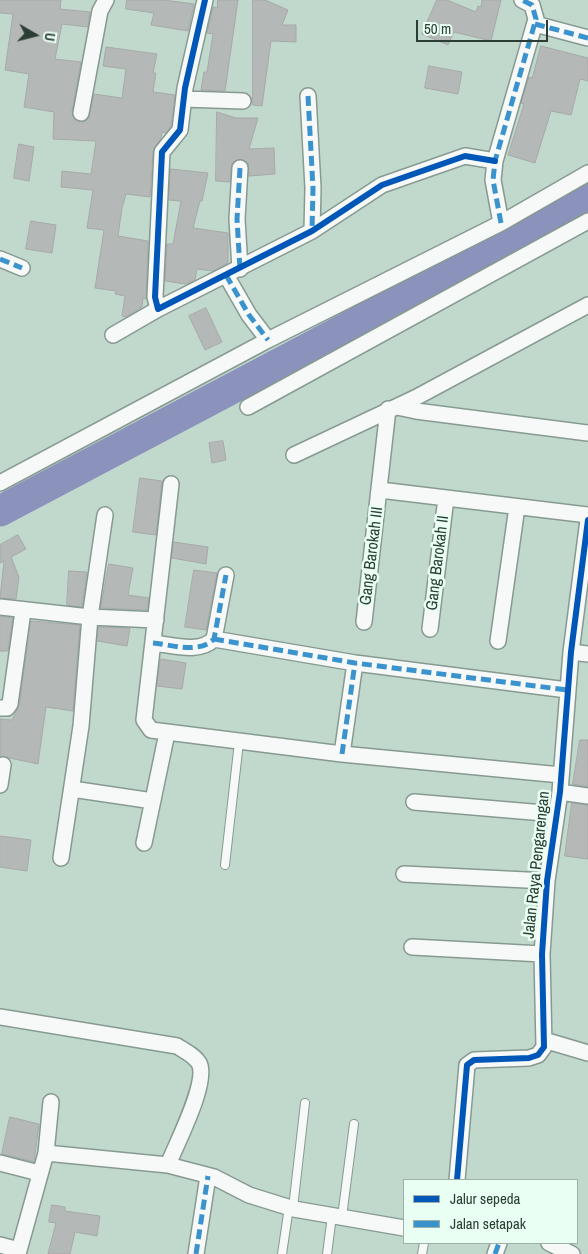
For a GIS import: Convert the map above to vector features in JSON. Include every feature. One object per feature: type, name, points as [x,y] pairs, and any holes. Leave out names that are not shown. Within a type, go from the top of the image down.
[{"type":"street","points":[[81,113],[100,11],[106,0]]},
{"type":"street","points":[[158,309],[155,298],[162,152],[164,147],[175,138],[180,130],[184,100],[205,0]]},
{"type":"street","points":[[501,223],[493,180],[495,162],[535,24],[535,13],[532,5],[522,0]]},
{"type":"street","points":[[535,24],[588,38]]},
{"type":"street","points":[[308,96],[313,188],[312,231]]},
{"type":"street","points":[[184,100],[243,101]]},
{"type":"street","points":[[113,334],[158,309],[312,231],[382,185],[465,156],[495,162]]},
{"type":"street","points":[[240,168],[233,272],[249,315],[268,340]]},
{"type":"street","points":[[0,483],[268,340],[501,223],[588,173]]},
{"type":"street","points":[[248,407],[588,221]]},
{"type":"street","points":[[0,259],[22,268]]},
{"type":"street","points":[[294,455],[392,408],[588,305]]},
{"type":"street","points":[[392,408],[588,433]]},
{"type":"street","name":"Gang Barokah III","points":[[364,622],[392,408]]},
{"type":"street","points":[[171,484],[144,720],[151,730],[166,734],[342,754],[561,775]]},
{"type":"street","points":[[380,490],[588,515]]},
{"type":"street","name":"Gang Barokah II","points":[[430,629],[446,498]]},
{"type":"street","points":[[498,641],[517,507]]},
{"type":"street","points":[[61,858],[81,726],[90,617],[105,515]]},
{"type":"street","name":"Jalan Raya Pengarengan","points":[[544,1040],[542,954],[547,881],[560,792],[567,690],[571,652],[583,587],[588,520]]},
{"type":"street","points":[[153,643],[198,648],[208,645],[214,639],[226,575]]},
{"type":"street","points":[[0,608],[90,617],[156,620]]},
{"type":"street","points":[[0,708],[7,708],[10,704],[23,611]]},
{"type":"street","points":[[214,639],[355,663],[567,690]]},
{"type":"street","points":[[571,652],[588,654]]},
{"type":"street","points":[[342,754],[355,663]]},
{"type":"street","points":[[144,843],[166,734]]},
{"type":"street","points":[[0,785],[3,765]]},
{"type":"street","points":[[72,789],[153,801]]},
{"type":"street","points":[[560,792],[588,796]]},
{"type":"street","points":[[414,802],[556,814]]},
{"type":"street","points":[[404,874],[547,881]]},
{"type":"street","points":[[412,946],[542,954]]},
{"type":"street","points":[[0,1017],[177,1046],[190,1054],[199,1064],[201,1079],[168,1165]]},
{"type":"street","points":[[457,1179],[467,1065],[474,1060],[530,1058],[538,1054],[544,1047],[544,1040],[588,1053]]},
{"type":"street","points":[[0,1245],[18,1252],[38,1174],[46,1153],[51,1102]]},
{"type":"street","points":[[46,1153],[168,1165],[208,1176],[249,1195],[291,1208],[403,1228]]},
{"type":"street","points":[[0,1163],[38,1174]]},
{"type":"street","points":[[196,1254],[208,1176]]},
{"type":"street","points":[[551,1244],[572,1254]]},
{"type":"lane","points":[[225,865],[239,742]]},
{"type":"lane","points":[[282,1254],[291,1208],[305,1103]]},
{"type":"lane","points":[[327,1254],[337,1216],[354,1124]]},
{"type":"building","points":[[0,0],[61,0],[60,9],[90,12],[88,27],[62,24],[55,59],[81,62],[72,111],[75,120],[84,122],[88,119],[94,94],[122,98],[126,69],[103,66],[106,47],[157,54],[153,73],[156,73],[153,92],[175,95],[171,126],[166,133],[162,132],[161,138],[153,151],[150,197],[126,194],[122,208],[118,236],[148,241],[146,299],[143,298],[142,307],[126,317],[122,316],[125,296],[115,294],[116,291],[95,288],[104,230],[87,228],[93,190],[61,187],[62,171],[91,174],[96,141],[53,139],[54,112],[24,107],[29,74],[5,70],[13,14],[0,13]]},
{"type":"building","points":[[127,0],[164,0],[194,4],[188,31],[151,25],[154,13],[126,9]]},
{"type":"building","points":[[218,0],[238,0],[225,91],[201,90],[204,72],[207,72],[213,34],[207,33],[213,7],[217,8]]},
{"type":"building","points":[[253,0],[265,0],[288,10],[282,25],[296,25],[296,42],[271,41],[262,106],[253,105]]},
{"type":"building","points":[[437,0],[447,0],[476,12],[478,6],[481,7],[482,0],[501,0],[491,41],[454,32],[448,45],[422,34]]},
{"type":"building","points":[[541,46],[588,58],[588,81],[580,79],[571,115],[551,111],[535,163],[508,155],[524,104],[521,103],[529,77],[532,78]]},
{"type":"building","points":[[429,66],[462,72],[458,94],[425,88]]},
{"type":"building","points":[[217,112],[236,118],[258,118],[249,149],[274,148],[275,174],[249,176],[248,163],[240,159],[232,163],[230,182],[216,181]]},
{"type":"building","points":[[19,144],[34,147],[29,181],[14,178]]},
{"type":"building","points":[[171,169],[208,173],[202,201],[200,201],[193,228],[228,233],[228,263],[213,271],[197,269],[195,280],[186,284],[165,281],[167,244],[173,244],[181,201],[169,200]]},
{"type":"building","points":[[31,221],[56,225],[52,253],[26,249]]},
{"type":"building","points":[[206,308],[222,342],[205,350],[189,316]]},
{"type":"building","points":[[223,441],[226,460],[212,463],[209,443]]},
{"type":"building","points":[[140,478],[162,481],[156,535],[133,532]]},
{"type":"building","points":[[18,535],[26,549],[11,557],[19,577],[16,599],[0,598],[4,561],[0,563],[0,545]]},
{"type":"building","points":[[174,542],[208,547],[206,564],[172,558]]},
{"type":"building","points":[[109,564],[133,568],[128,595],[149,598],[147,610],[101,608]]},
{"type":"building","points":[[194,570],[217,573],[206,630],[185,627]]},
{"type":"building","points":[[69,571],[87,572],[82,607],[67,605]]},
{"type":"building","points":[[0,616],[13,618],[8,651],[0,651]]},
{"type":"building","points":[[31,621],[80,625],[73,711],[46,707],[38,764],[0,756],[0,719],[12,720],[19,706]]},
{"type":"building","points":[[99,627],[130,628],[127,646],[97,641]]},
{"type":"building","points":[[161,659],[186,663],[182,689],[157,686]]},
{"type":"building","points":[[580,740],[588,740],[588,787],[573,784]]},
{"type":"building","points":[[572,803],[588,805],[588,859],[565,856]]},
{"type":"building","points":[[0,836],[31,840],[27,871],[0,867]]},
{"type":"building","points":[[10,1117],[39,1124],[34,1162],[2,1154]]},
{"type":"building","points":[[52,1205],[65,1207],[65,1211],[100,1216],[97,1236],[75,1232],[70,1254],[48,1254],[56,1223],[49,1222]]},
{"type":"waterway","points":[[0,511],[339,332],[588,196]]},
{"type":"marked path","points":[[501,223],[493,180],[495,161],[536,19],[532,5],[522,0]]},
{"type":"marked path","points":[[535,24],[588,38]]},
{"type":"marked path","points":[[308,96],[313,188],[312,231]]},
{"type":"marked path","points":[[240,168],[237,219],[240,269]]},
{"type":"marked path","points":[[0,259],[22,268]]},
{"type":"marked path","points":[[226,275],[249,315],[268,340]]},
{"type":"marked path","points":[[153,643],[177,647],[193,647],[208,644],[214,639],[226,575]]},
{"type":"marked path","points":[[214,639],[355,663],[567,690]]},
{"type":"marked path","points":[[342,754],[355,663]]},
{"type":"marked path","points":[[196,1254],[208,1176]]},
{"type":"marked path","points":[[495,1254],[499,1244]]},
{"type":"cycle path","points":[[205,0],[185,88],[180,130],[162,152],[155,297],[158,309],[312,231],[382,185],[465,156],[495,161]]},
{"type":"cycle path","points":[[457,1179],[467,1065],[474,1060],[529,1058],[538,1055],[544,1047],[542,954],[547,881],[560,792],[571,652],[588,520]]}]
